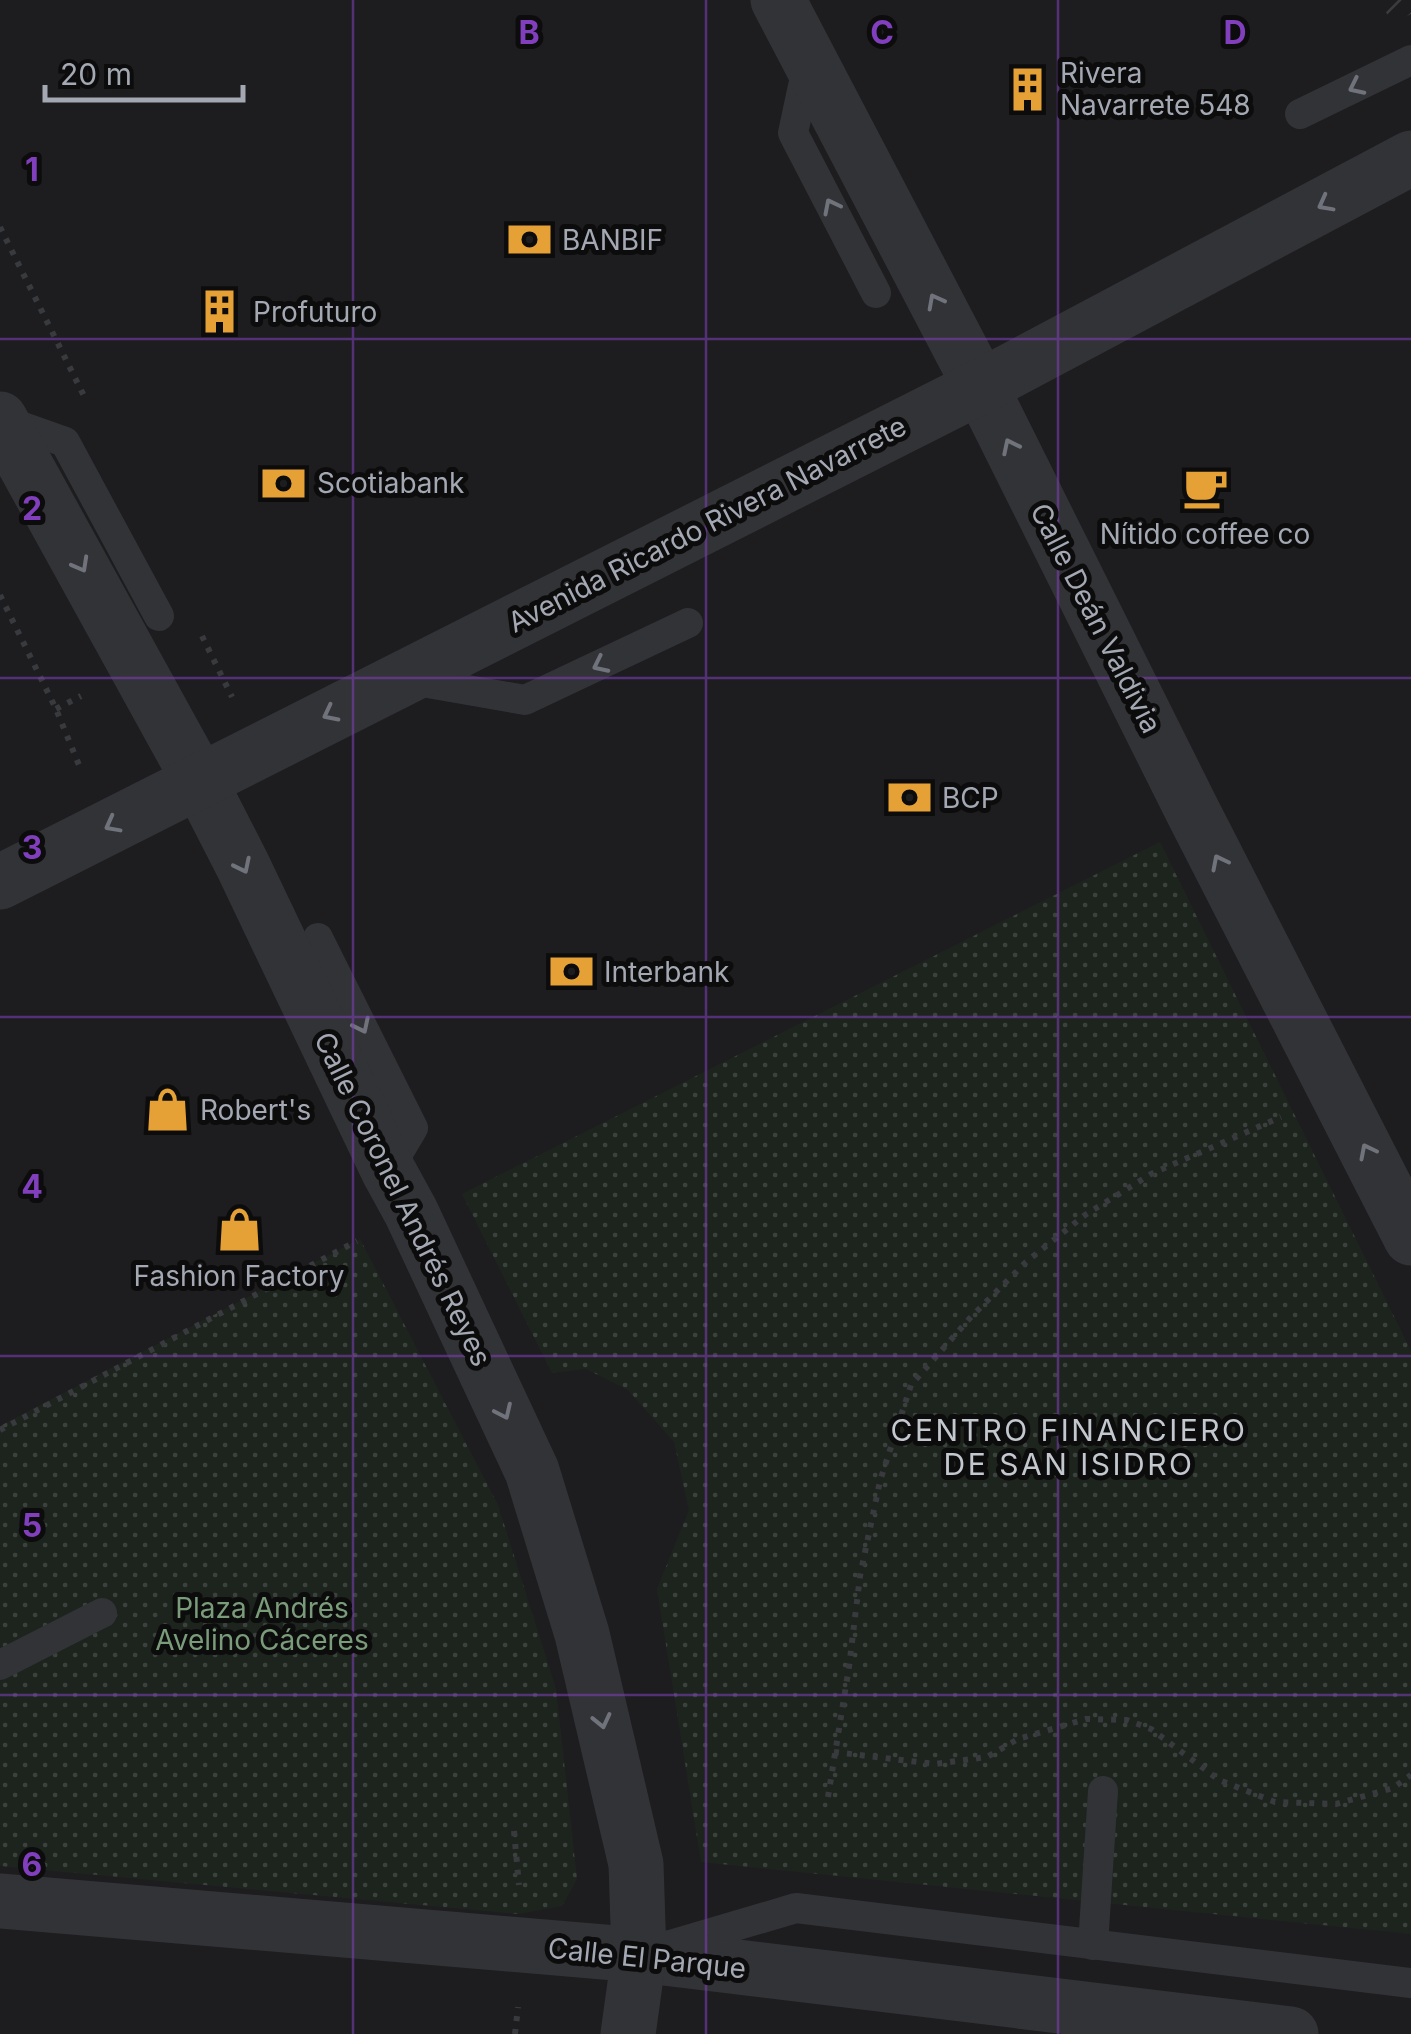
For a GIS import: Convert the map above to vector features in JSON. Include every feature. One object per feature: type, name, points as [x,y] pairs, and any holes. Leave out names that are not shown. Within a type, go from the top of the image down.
[{"type":"street","name":"Calle Deán Valdivia","points":[[778,0],[980,387],[1411,1238]]},
{"type":"street","name":"Avenida Ricardo Rivera Navarrete","points":[[12,865],[105,829],[980,387],[1411,158]]},
{"type":"street","name":"Calle Coronel Andrés Reyes","points":[[0,418],[243,866],[532,1471],[582,1634],[636,1864],[639,1955],[628,2034]]},
{"type":"street","name":"Calle El Parque","points":[[0,1901],[639,1955],[1291,2034]]},
{"type":"lane","points":[[809,59],[793,133],[876,293]]},
{"type":"lane","points":[[1300,114],[1411,60]]},
{"type":"lane","points":[[0,418],[65,442],[158,616]]},
{"type":"lane","points":[[399,678],[525,700],[688,622]]},
{"type":"lane","points":[[318,938],[413,1128],[399,1191]]},
{"type":"lane","points":[[0,1665],[102,1614]]},
{"type":"lane","points":[[1093,1945],[1102,1791]]},
{"type":"lane","points":[[639,1955],[796,1908],[1411,1983]]},
{"type":"path","points":[[0,594],[56,709],[105,829]]},
{"type":"path","points":[[828,1798],[864,1557],[880,1481],[911,1385],[1026,1262],[1086,1215],[1152,1174],[1337,1092]]},
{"type":"path","points":[[0,1430],[399,1191]]},
{"type":"shaded area","points":[[0,0],[1411,0],[1411,2034],[0,2034]]},
{"type":"shaded area","points":[[1380,0],[1411,0],[1411,14],[1392,24]]},
{"type":"green space","points":[[1160,842],[1411,1351],[1411,1934],[701,1862],[657,1589],[689,1510],[674,1442],[628,1390],[586,1369],[552,1373],[462,1194]]},
{"type":"green space","name":"Plaza Andrés Avelino Cáceres","points":[[360,1239],[498,1505],[556,1689],[577,1879],[562,1906],[518,1914],[0,1866],[0,1426]]},
{"type":"place","name":"Rivera Navarrete 548","points":[[1027,89]]},
{"type":"place","name":"BANBIF","points":[[529,240]]},
{"type":"place","name":"Profuturo","points":[[220,312]]},
{"type":"place","name":"Scotiabank","points":[[284,483]]},
{"type":"place","name":"Nítido coffee co","points":[[1205,488]]},
{"type":"place","name":"BCP","points":[[909,798]]},
{"type":"place","name":"Interbank","points":[[571,972]]},
{"type":"place","name":"Robert's","points":[[167,1110]]},
{"type":"place","name":"Fashion Factory","points":[[239,1230]]},
{"type":"district","name":"CENTRO FINANCIERO DE SAN ISIDRO","points":[[1069,1447]]}]
